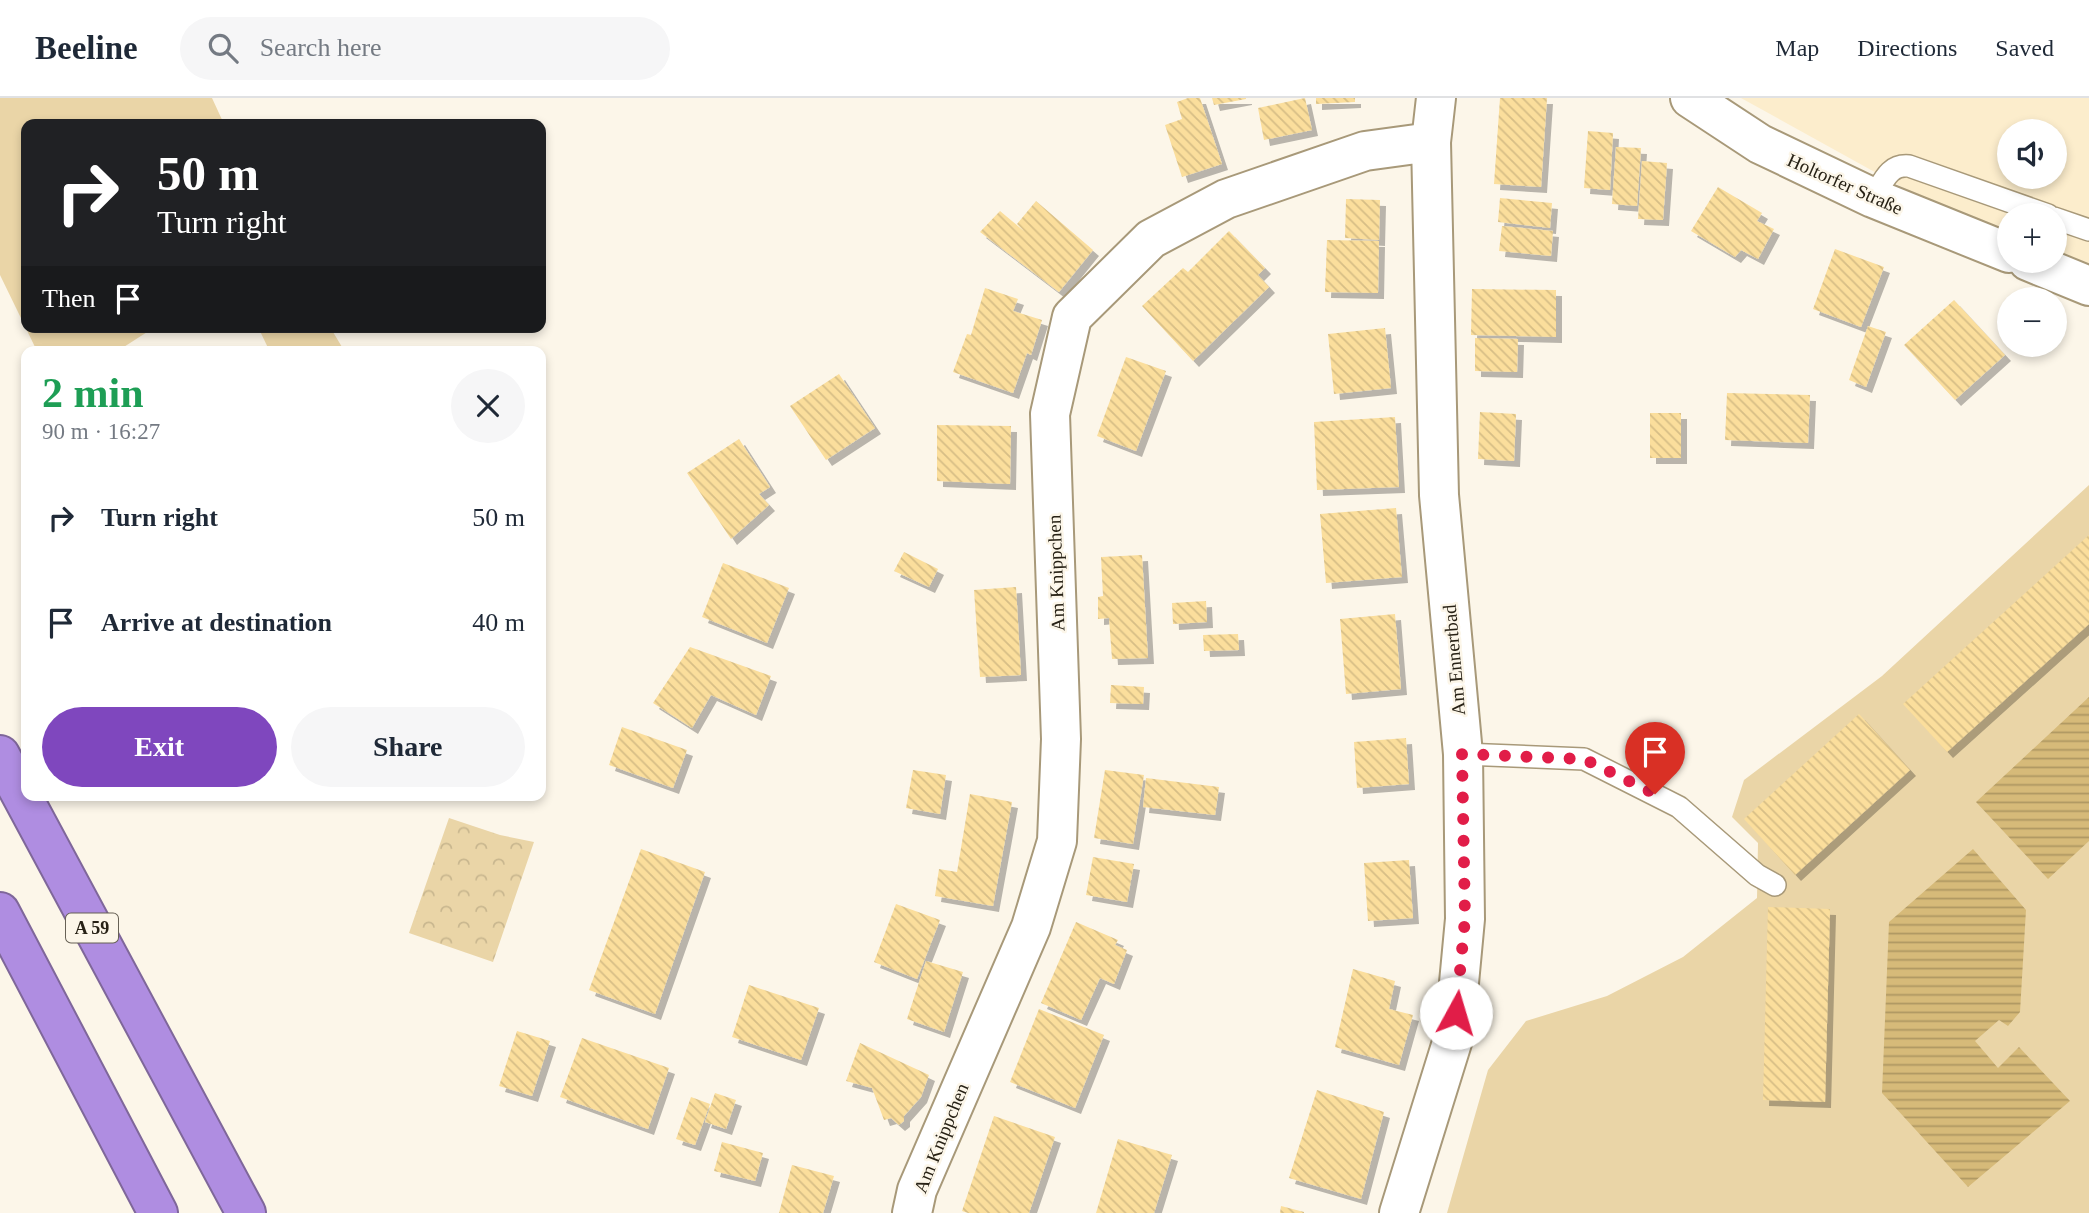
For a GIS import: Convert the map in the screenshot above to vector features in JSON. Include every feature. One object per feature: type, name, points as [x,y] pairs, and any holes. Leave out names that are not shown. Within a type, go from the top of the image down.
[{"type":"highway","name":"A 59","points":[[0,755],[21,797]]},
{"type":"highway","name":"A 59","points":[[23,801],[246,1213]]},
{"type":"highway","points":[[0,912],[158,1213]]},
{"type":"street","name":"Am Ennertbad","points":[[1399,1213],[1454,1036],[1465,919],[1462,754],[1439,495],[1431,142],[1436,98]]},
{"type":"street","name":"Holtorfer Straße","points":[[1690,98],[1760,144],[1873,198],[1997,248]]},
{"type":"street","name":"Am Knippchen","points":[[912,1213],[917,1190],[1031,927],[1057,841],[1061,738],[1050,414],[1072,317],[1152,239],[1226,199],[1365,151],[1431,142]]},
{"type":"street","points":[[2057,273],[2089,286]]},
{"type":"lane","points":[[1873,198],[1891,169],[1900,165],[2014,203]]},
{"type":"lane","points":[[2067,222],[2089,230]]},
{"type":"lane","points":[[1462,754],[1584,759],[1679,807],[1757,875],[1775,885]]},
{"type":"shaded area","points":[[1741,98],[2089,98],[2089,267],[2067,257],[2067,203],[1997,203],[1997,228],[1909,191]]},
{"type":"shaded area","points":[[2089,697],[2089,841],[2048,879],[1976,802]]},
{"type":"shaded area","points":[[1973,849],[2026,910],[2020,1012],[2008,1026],[1999,1020],[1975,1041],[1998,1068],[2019,1047],[2070,1101],[1968,1187],[1882,1093],[1889,922]]},
{"type":"green space","points":[[0,98],[212,98],[222,119],[21,119],[21,318],[0,275]]},
{"type":"green space","points":[[28,333],[146,333],[125,346],[35,346]]},
{"type":"green space","points":[[261,333],[334,333],[341,346],[267,346]]},
{"type":"green space","points":[[2089,485],[2089,1213],[1447,1213],[1488,1070],[1526,1021],[1607,996],[1683,957],[1757,898],[1758,843],[1732,817],[1744,780],[1882,676]]},
{"type":"green space","points":[[449,818],[500,835],[534,842],[493,962],[409,933]]},
{"type":"building","points":[[1200,98],[1222,164],[1182,177],[1165,125],[1182,119],[1177,102]]},
{"type":"building","points":[[1212,98],[1246,98],[1246,99],[1214,105]]},
{"type":"building","points":[[1305,98],[1312,130],[1264,140],[1258,108]]},
{"type":"building","points":[[1316,98],[1355,98],[1355,102],[1316,104]]},
{"type":"building","points":[[1500,98],[1547,98],[1541,187],[1494,184]]},
{"type":"building","points":[[1588,131],[1613,133],[1610,190],[1584,188]]},
{"type":"building","points":[[1616,147],[1641,148],[1637,206],[1612,204]]},
{"type":"building","points":[[1642,161],[1667,163],[1663,220],[1638,219]]},
{"type":"building","points":[[1718,187],[1762,213],[1757,221],[1774,229],[1758,259],[1741,250],[1735,257],[1691,231]]},
{"type":"building","points":[[1500,198],[1552,203],[1550,228],[1498,222]]},
{"type":"building","points":[[1346,199],[1380,200],[1379,240],[1345,238]]},
{"type":"building","points":[[1036,201],[1093,250],[1059,292],[980,232],[1000,211],[1025,232],[1017,224]]},
{"type":"building","points":[[1502,226],[1553,231],[1551,256],[1499,251]]},
{"type":"building","points":[[1229,231],[1265,268],[1258,275],[1269,287],[1193,361],[1142,306],[1183,268],[1188,272]]},
{"type":"building","points":[[1327,240],[1379,241],[1378,293],[1325,292]]},
{"type":"building","points":[[1835,249],[1884,267],[1861,327],[1813,309]]},
{"type":"building","points":[[985,288],[1018,299],[1013,311],[1042,320],[1031,355],[1027,353],[1013,393],[953,372],[967,334],[971,335]]},
{"type":"building","points":[[1472,289],[1556,290],[1556,337],[1471,335]]},
{"type":"building","points":[[1954,300],[1997,346],[1997,357],[2003,357],[1955,400],[1904,345]]},
{"type":"building","points":[[1868,326],[1886,332],[1866,387],[1849,380]]},
{"type":"building","points":[[1385,328],[1391,388],[1334,394],[1328,334]]},
{"type":"building","points":[[1475,338],[1518,339],[1517,372],[1475,371]]},
{"type":"building","points":[[1126,357],[1166,371],[1136,451],[1097,436]]},
{"type":"building","points":[[839,374],[875,428],[826,460],[790,406]]},
{"type":"building","points":[[1727,393],[1810,395],[1808,443],[1725,440]]},
{"type":"building","points":[[1480,412],[1516,414],[1514,461],[1478,459]]},
{"type":"building","points":[[1650,413],[1681,413],[1681,458],[1650,458]]},
{"type":"building","points":[[1395,417],[1399,487],[1317,490],[1314,422]]},
{"type":"building","points":[[937,425],[1011,426],[1010,484],[937,481]]},
{"type":"building","points":[[739,439],[770,487],[759,494],[769,505],[731,539],[687,473]]},
{"type":"building","points":[[1396,508],[1402,577],[1326,583],[1320,514]]},
{"type":"building","points":[[2089,535],[2089,624],[1947,752],[1903,704]]},
{"type":"building","points":[[904,552],[938,569],[929,587],[894,571]]},
{"type":"building","points":[[1142,555],[1148,658],[1112,659],[1109,618],[1098,619],[1098,597],[1103,596],[1101,557]]},
{"type":"building","points":[[723,563],[789,588],[767,643],[702,617]]},
{"type":"building","points":[[1016,587],[1021,675],[980,677],[974,590]]},
{"type":"building","points":[[1206,601],[1207,622],[1173,624],[1172,603]]},
{"type":"building","points":[[1395,614],[1401,689],[1346,694],[1340,619]]},
{"type":"building","points":[[1238,634],[1239,650],[1204,651],[1203,635]]},
{"type":"building","points":[[690,647],[771,676],[756,715],[711,695],[692,728],[653,703]]},
{"type":"building","points":[[1111,685],[1144,687],[1143,704],[1110,703]]},
{"type":"building","points":[[1859,714],[1910,770],[1795,875],[1744,819]]},
{"type":"building","points":[[622,727],[687,750],[673,788],[609,765]]},
{"type":"building","points":[[1406,738],[1409,784],[1357,788],[1354,742]]},
{"type":"building","points":[[913,770],[946,775],[940,814],[906,808]]},
{"type":"building","points":[[1105,770],[1144,775],[1133,844],[1094,838]]},
{"type":"building","points":[[1146,778],[1219,787],[1215,815],[1143,807]]},
{"type":"building","points":[[970,794],[1012,802],[993,906],[935,896],[939,869],[957,872]]},
{"type":"building","points":[[641,849],[705,872],[655,1014],[589,990]]},
{"type":"building","points":[[1093,857],[1134,864],[1127,902],[1086,895]]},
{"type":"building","points":[[1409,860],[1413,918],[1368,921],[1364,863]]},
{"type":"building","points":[[896,904],[940,920],[917,979],[874,962]]},
{"type":"building","points":[[1768,907],[1830,909],[1825,1102],[1763,1100]]},
{"type":"building","points":[[1076,922],[1118,940],[1115,945],[1127,950],[1114,984],[1100,978],[1081,1020],[1041,1003]]},
{"type":"building","points":[[926,961],[963,972],[944,1032],[907,1019]]},
{"type":"building","points":[[1353,969],[1395,981],[1389,1009],[1413,1015],[1399,1065],[1335,1047]]},
{"type":"building","points":[[749,985],[819,1008],[801,1060],[732,1037]]},
{"type":"building","points":[[1039,1009],[1104,1035],[1075,1108],[1010,1082]]},
{"type":"building","points":[[517,1031],[550,1041],[532,1096],[499,1086]]},
{"type":"building","points":[[582,1038],[669,1068],[648,1129],[560,1097]]},
{"type":"building","points":[[860,1043],[929,1075],[921,1097],[899,1125],[891,1118],[884,1120],[872,1088],[846,1081]]},
{"type":"building","points":[[1317,1090],[1384,1112],[1361,1199],[1289,1178]]},
{"type":"building","points":[[715,1093],[736,1100],[726,1129],[705,1122]]},
{"type":"building","points":[[691,1097],[710,1104],[695,1145],[676,1139]]},
{"type":"building","points":[[994,1116],[1055,1137],[1029,1213],[962,1211]]},
{"type":"building","points":[[1118,1139],[1172,1155],[1154,1213],[1096,1213]]},
{"type":"building","points":[[722,1142],[763,1153],[755,1181],[714,1171]]},
{"type":"building","points":[[792,1165],[834,1176],[823,1213],[779,1213]]},
{"type":"building","points":[[1281,1206],[1304,1212],[1304,1213],[1280,1213]]},
{"type":"route","points":[[1456,1013],[1465,919],[1462,754],[1584,759],[1655,794]]}]
